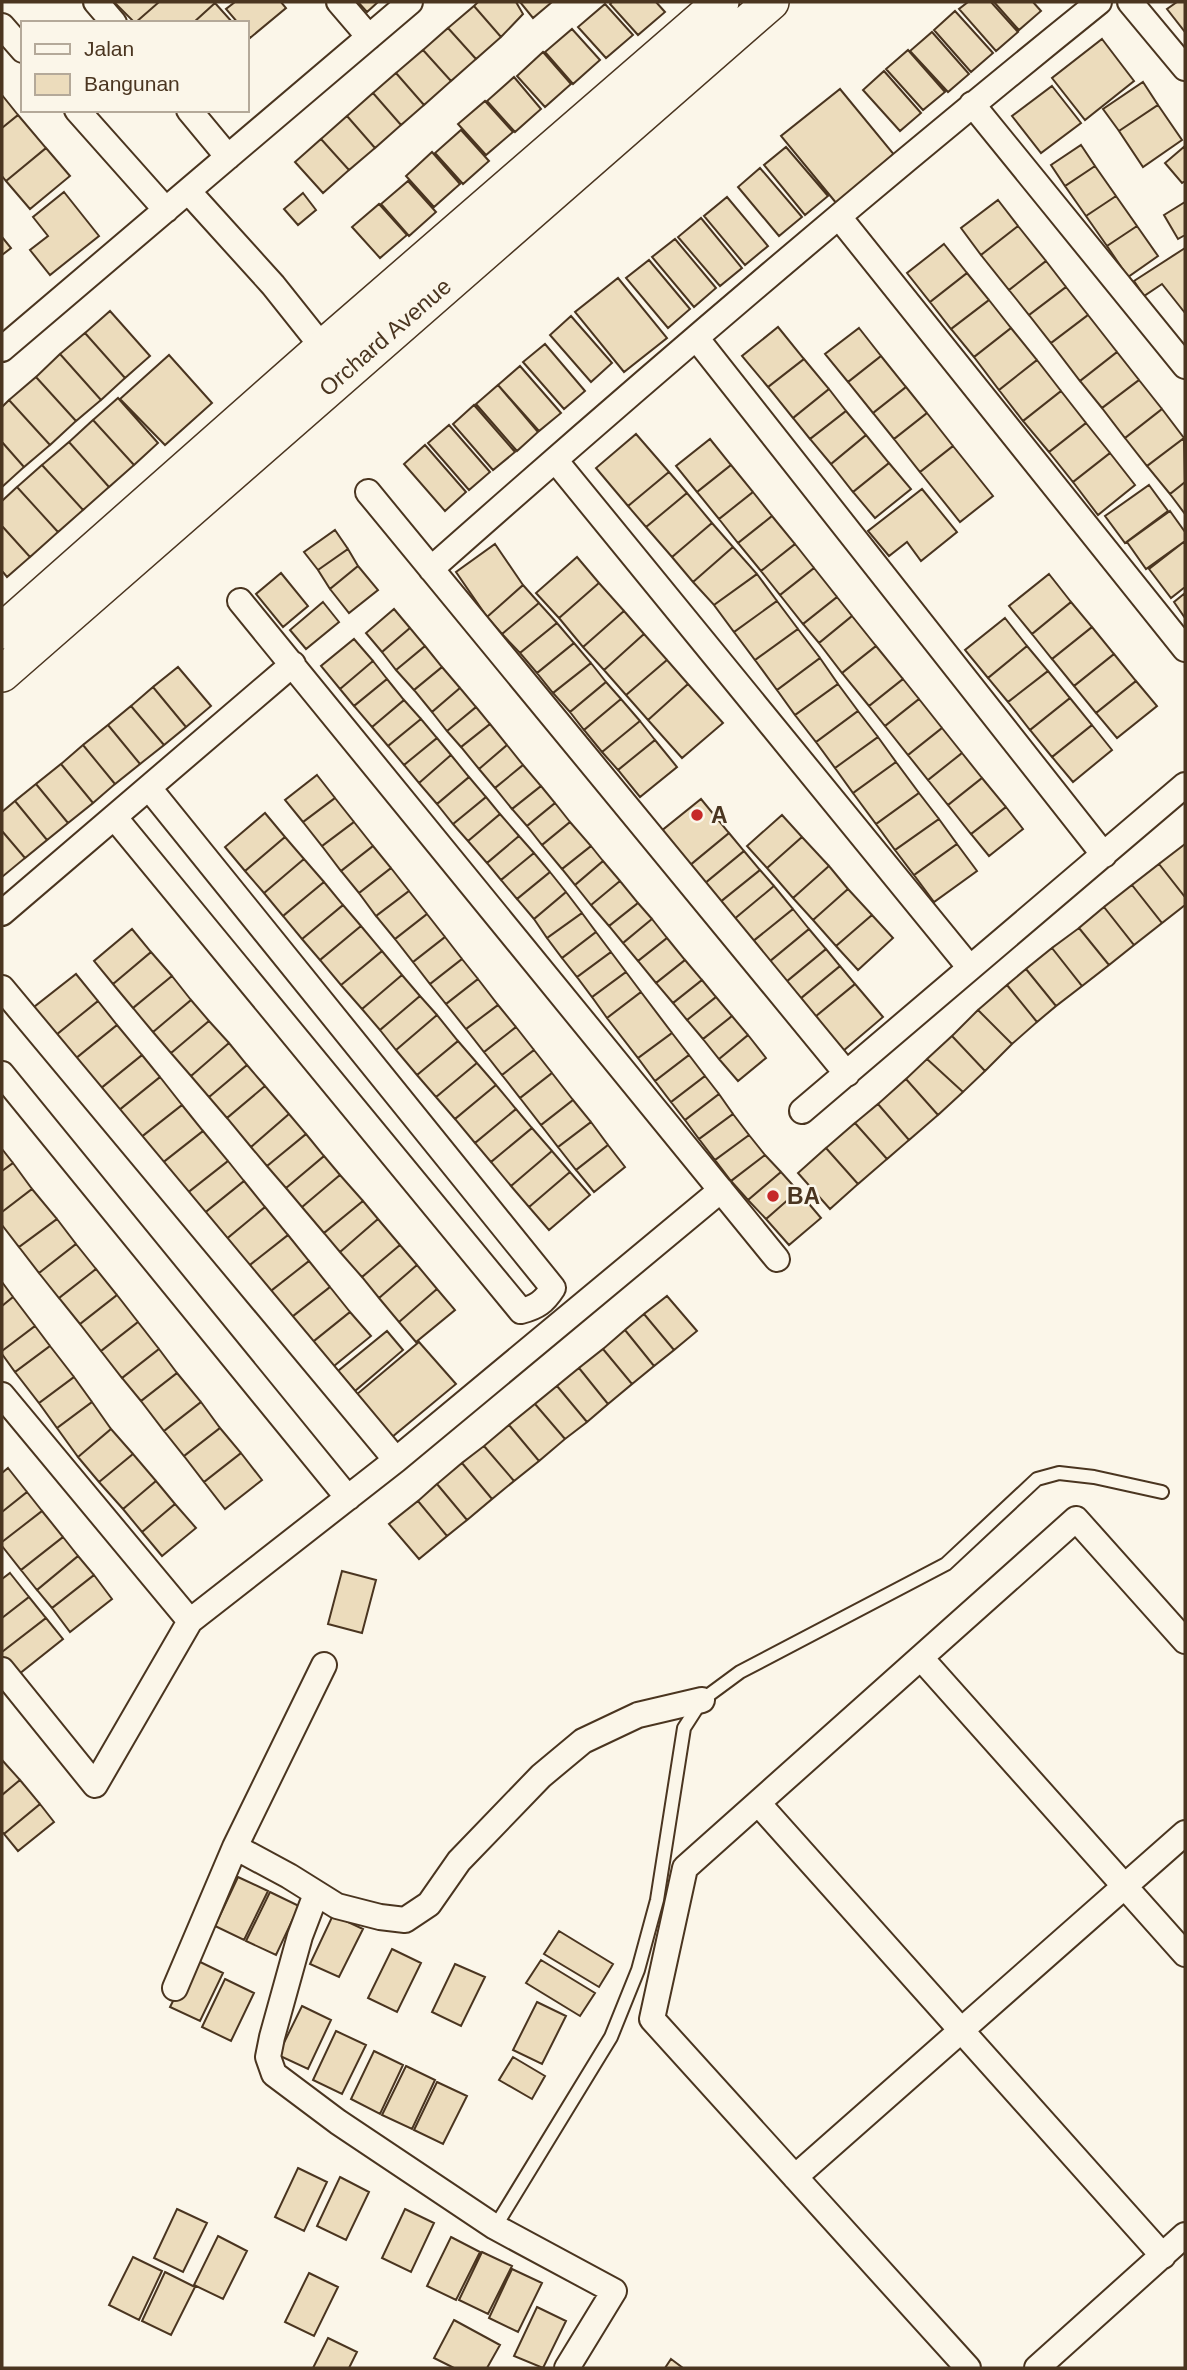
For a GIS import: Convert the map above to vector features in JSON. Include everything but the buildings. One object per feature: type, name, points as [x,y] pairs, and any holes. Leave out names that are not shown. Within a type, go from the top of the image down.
[{"type":"street","points":[[96,2],[112,21]]},
{"type":"street","points":[[339,2],[369,37]]},
{"type":"street","points":[[5,339],[188,191],[410,2]]},
{"type":"street","name":"Orchard Avenue","points":[[2,674],[333,360],[713,23],[771,2]]},
{"type":"street","points":[[431,569],[972,104],[1099,2]]},
{"type":"street","points":[[1130,2],[1185,68]]},
{"type":"street","points":[[2,26],[21,48]]},
{"type":"street","points":[[972,104],[1180,351]]},
{"type":"street","points":[[79,112],[166,209]]},
{"type":"street","points":[[191,112],[228,157]]},
{"type":"street","points":[[188,191],[274,285],[333,360]]},
{"type":"street","points":[[839,217],[1185,649]]},
{"type":"street","points":[[696,339],[1104,855]]},
{"type":"street","name":"Orchard Avenue","points":[[2,631],[333,360]]},
{"type":"street","points":[[555,460],[970,968]]},
{"type":"street","points":[[368,492],[847,1074]]},
{"type":"street","points":[[240,601],[777,1259]]},
{"type":"street","points":[[2,913],[293,664]]},
{"type":"street","points":[[802,1111],[1185,785]]},
{"type":"street","points":[[115,818],[521,1311],[534,1308],[545,1301],[553,1288],[149,788]]},
{"type":"street","points":[[2,988],[396,1460]]},
{"type":"street","points":[[2,1074],[348,1498]]},
{"type":"street","points":[[2,1670],[95,1785],[190,1621],[396,1460],[721,1190]]},
{"type":"street","points":[[2,1395],[190,1621]]},
{"type":"street","points":[[968,2368],[652,2019],[685,1868],[1076,1519],[1185,1641]]},
{"type":"street","points":[[921,1658],[1185,1954]]},
{"type":"street","points":[[175,1988],[235,1847],[324,1665]]},
{"type":"street","points":[[235,1847],[337,1906],[380,1917],[405,1920],[429,1904],[459,1861],[541,1776],[583,1741],[638,1715],[702,1700]]},
{"type":"street","points":[[758,1803],[1163,2256]]},
{"type":"street","points":[[795,2177],[1185,1833]]},
{"type":"street","points":[[316,1894],[300,1936],[272,2037],[268,2057],[274,2074],[338,2122],[495,2227],[614,2291],[567,2368]]},
{"type":"street","points":[[1037,2368],[1185,2235]]},
{"type":"lane","points":[[495,2227],[611,2037],[638,1970],[657,1900],[684,1728],[702,1700],[740,1672],[946,1563],[1037,1479],[1059,1473],[1094,1477],[1162,1492]]},
{"type":"place","name":"A","points":[[697,815]]},
{"type":"place","name":"BA","points":[[773,1196]]}]
